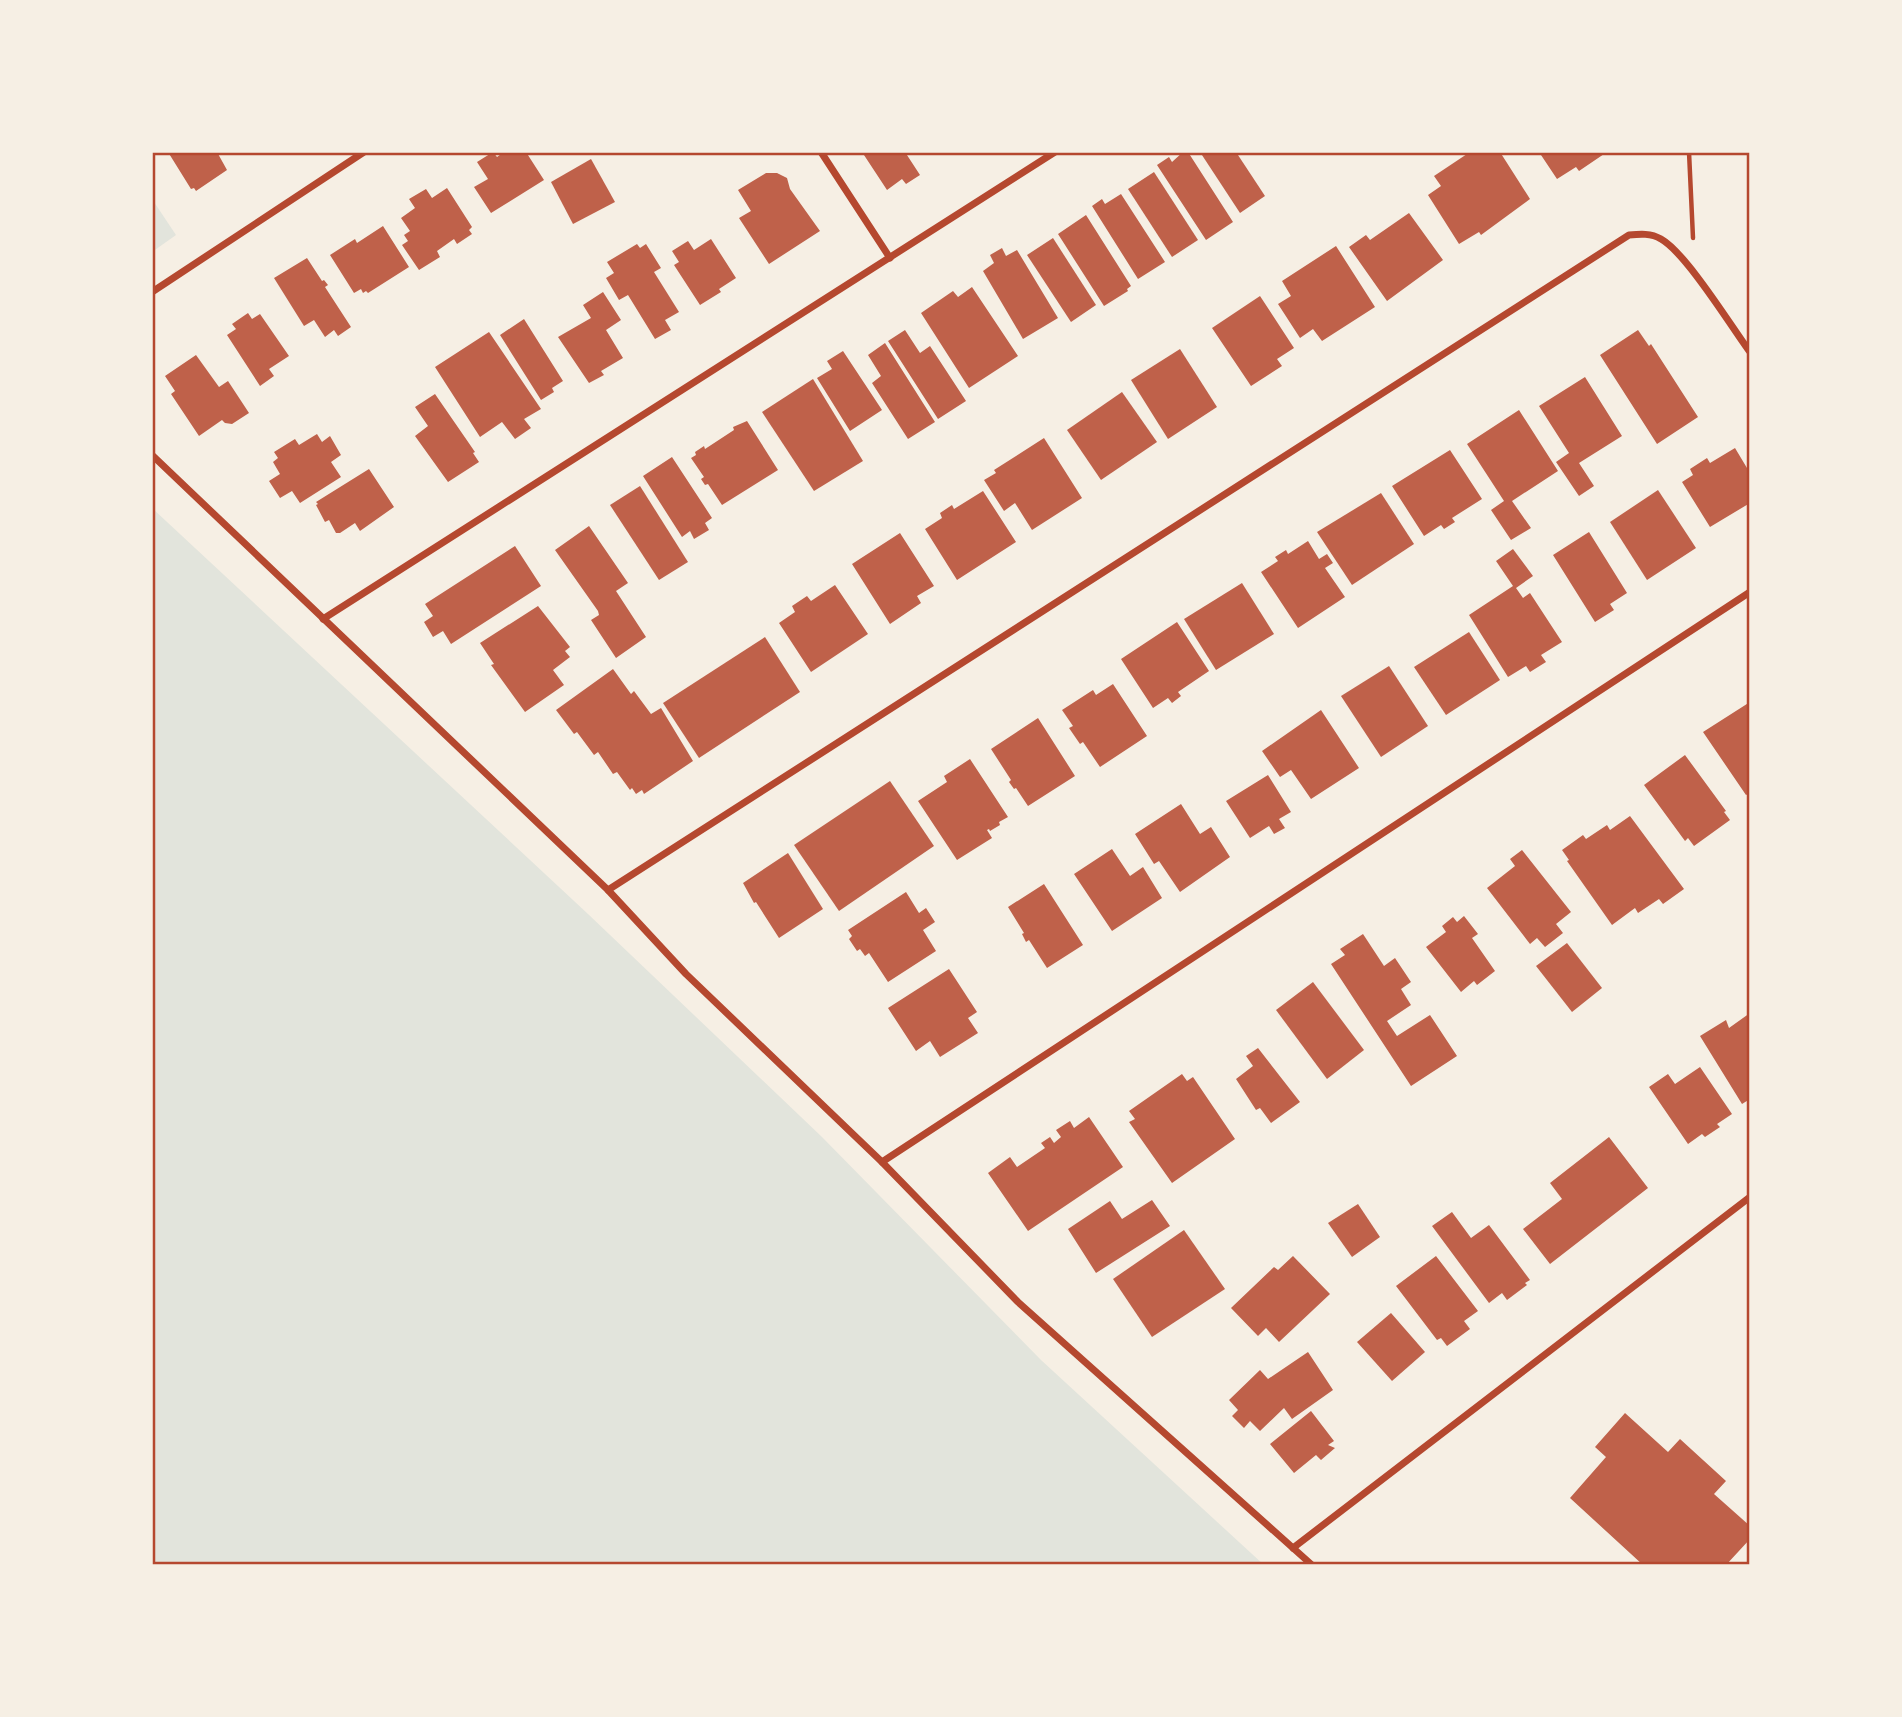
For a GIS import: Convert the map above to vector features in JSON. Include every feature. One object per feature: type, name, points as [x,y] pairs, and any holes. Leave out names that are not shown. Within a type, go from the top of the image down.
[{"type":"street","points":[[152,292],[364,152]]},
{"type":"street","points":[[821,152],[890,258]]},
{"type":"street","points":[[323,620],[1055,152]]},
{"type":"street","points":[[608,890],[1629,236],[1642,234],[1663,240],[1681,257],[1750,352]]},
{"type":"street","points":[[152,455],[608,890],[686,974],[882,1162],[1018,1302],[1312,1565]]},
{"type":"street","points":[[882,1162],[1750,592]]},
{"type":"street","points":[[1293,1548],[1750,1197]]},
{"type":"path","points":[[1681,257],[1694,236],[1689,152]]},
{"type":"shaded area","points":[[152,199],[176,235],[152,252]]},
{"type":"shaded area","points":[[152,508],[588,914],[822,1137],[1041,1360],[1264,1565],[152,1565]]},
{"type":"building","points":[[168,152],[217,152],[227,170],[196,191],[191,189]]},
{"type":"building","points":[[493,152],[497,157],[504,152],[526,152],[544,180],[491,213],[474,187],[488,179],[477,162]]},
{"type":"building","points":[[862,152],[905,152],[920,175],[906,184],[902,179],[887,190]]},
{"type":"building","points":[[1183,152],[1188,152],[1233,222],[1206,240],[1157,165],[1169,157],[1172,162]]},
{"type":"building","points":[[1200,152],[1236,152],[1265,196],[1240,213]]},
{"type":"building","points":[[1470,152],[1500,152],[1530,199],[1481,235],[1479,232],[1459,244],[1428,195],[1441,186],[1434,176]]},
{"type":"building","points":[[1539,152],[1607,152],[1579,171],[1576,167],[1557,179]]},
{"type":"building","points":[[591,159],[615,202],[573,224],[551,182]]},
{"type":"building","points":[[1154,172],[1198,240],[1172,257],[1128,189]]},
{"type":"building","points":[[766,173],[777,173],[787,178],[790,189],[820,231],[769,264],[739,218],[751,211],[738,190]]},
{"type":"building","points":[[447,188],[472,227],[469,230],[472,234],[457,244],[454,239],[437,251],[440,257],[419,270],[402,245],[408,241],[404,235],[410,231],[401,218],[415,208],[409,199],[426,189],[432,198]]},
{"type":"building","points":[[1121,194],[1165,262],[1138,279],[1092,206],[1102,199],[1105,204]]},
{"type":"building","points":[[1409,213],[1443,260],[1387,301],[1349,247],[1366,235],[1370,240]]},
{"type":"building","points":[[1086,215],[1131,286],[1128,291],[1104,306],[1058,234]]},
{"type":"building","points":[[383,226],[409,267],[368,293],[363,293],[361,289],[354,293],[330,255],[355,239],[357,243]]},
{"type":"building","points":[[1053,238],[1096,305],[1071,322],[1027,255]]},
{"type":"building","points":[[711,239],[736,278],[719,289],[721,292],[700,305],[674,265],[679,262],[672,251],[688,241],[694,250]]},
{"type":"building","points":[[637,244],[640,248],[646,244],[661,268],[654,272],[679,312],[665,320],[671,330],[655,339],[628,295],[619,300],[606,278],[614,273],[607,262]]},
{"type":"building","points":[[1336,246],[1375,307],[1322,341],[1313,329],[1300,338],[1278,304],[1291,296],[1282,281]]},
{"type":"building","points":[[1002,248],[1006,256],[1017,250],[1058,318],[1023,339],[983,271],[994,263],[990,255]]},
{"type":"building","points":[[307,258],[322,281],[328,285],[325,287],[351,327],[338,336],[334,330],[325,337],[314,320],[304,326],[274,278]]},
{"type":"building","points":[[972,287],[1018,356],[969,388],[921,313],[953,291],[958,297]]},
{"type":"building","points":[[603,292],[621,320],[606,330],[623,358],[601,371],[604,375],[589,383],[558,337],[591,318],[583,305]]},
{"type":"building","points":[[1260,296],[1294,348],[1277,359],[1282,366],[1251,386],[1212,328]]},
{"type":"building","points":[[248,313],[252,319],[260,314],[289,356],[269,369],[274,376],[260,386],[227,335],[236,329],[232,324]]},
{"type":"building","points":[[524,319],[563,381],[552,388],[554,392],[541,400],[500,335]]},
{"type":"building","points":[[905,330],[920,353],[930,346],[966,401],[938,419],[888,341]]},
{"type":"building","points":[[1638,330],[1649,346],[1651,344],[1698,417],[1657,444],[1600,355]]},
{"type":"building","points":[[489,332],[541,409],[524,419],[531,428],[515,439],[502,422],[480,437],[435,367]]},
{"type":"building","points":[[885,343],[935,422],[908,439],[872,383],[881,376],[868,355]]},
{"type":"building","points":[[1180,349],[1217,407],[1168,439],[1131,380]]},
{"type":"building","points":[[843,351],[882,410],[850,431],[817,378],[832,369],[827,361]]},
{"type":"building","points":[[196,355],[219,387],[228,381],[249,413],[232,424],[222,420],[199,436],[171,394],[175,391],[165,376]]},
{"type":"building","points":[[1585,377],[1622,436],[1579,463],[1594,486],[1579,496],[1556,462],[1569,453],[1539,406]]},
{"type":"building","points":[[813,379],[863,461],[814,491],[762,412]]},
{"type":"building","points":[[1122,392],[1157,442],[1101,480],[1067,430]]},
{"type":"building","points":[[435,394],[479,462],[448,482],[415,436],[428,426],[415,407]]},
{"type":"building","points":[[1519,410],[1558,471],[1512,501],[1531,528],[1511,540],[1491,510],[1504,501],[1467,444]]},
{"type":"building","points":[[747,421],[778,470],[722,505],[708,484],[705,485],[701,479],[704,477],[691,458],[704,446],[705,449],[734,430],[733,427]]},
{"type":"building","points":[[317,434],[322,442],[330,436],[341,455],[331,462],[341,477],[300,503],[292,491],[280,498],[269,481],[280,474],[273,462],[278,458],[274,452],[295,439],[299,445]]},
{"type":"building","points":[[1044,438],[1082,498],[1032,530],[1015,503],[1004,511],[984,480],[996,473],[994,470]]},
{"type":"building","points":[[1735,448],[1750,473],[1750,503],[1710,527],[1682,482],[1693,475],[1690,469],[1707,458],[1710,463]]},
{"type":"building","points":[[1450,450],[1482,499],[1452,518],[1455,522],[1444,529],[1441,525],[1424,536],[1392,486]]},
{"type":"building","points":[[672,457],[712,518],[705,523],[709,530],[694,539],[690,531],[682,537],[643,476]]},
{"type":"building","points":[[369,469],[394,507],[360,531],[355,523],[336,533],[329,520],[325,522],[316,502]]},
{"type":"building","points":[[640,486],[688,562],[659,580],[610,505]]},
{"type":"building","points":[[1658,490],[1696,548],[1647,580],[1610,522]]},
{"type":"building","points":[[983,491],[1016,542],[957,580],[925,529],[942,518],[940,513],[952,505],[954,509]]},
{"type":"building","points":[[1381,493],[1414,544],[1352,585],[1317,532]]},
{"type":"building","points":[[589,526],[628,583],[616,591],[646,637],[616,658],[591,620],[599,615],[598,611],[555,550]]},
{"type":"building","points":[[1589,532],[1627,593],[1610,604],[1614,610],[1595,622],[1553,555]]},
{"type":"building","points":[[900,533],[934,586],[917,596],[921,603],[890,624],[852,564]]},
{"type":"building","points":[[1308,541],[1319,559],[1327,554],[1333,563],[1325,568],[1345,597],[1298,628],[1261,572],[1278,561],[1275,557],[1286,550],[1288,554]]},
{"type":"building","points":[[515,546],[541,586],[451,644],[443,631],[433,637],[424,622],[433,616],[425,604]]},
{"type":"building","points":[[1513,549],[1533,576],[1516,588],[1523,598],[1530,593],[1562,642],[1541,655],[1546,662],[1530,672],[1526,666],[1508,677],[1469,615],[1513,586],[1496,561]]},
{"type":"building","points":[[1242,583],[1274,634],[1216,670],[1184,619]]},
{"type":"building","points":[[835,585],[868,634],[811,672],[779,623],[795,612],[792,606],[807,596],[811,601]]},
{"type":"building","points":[[538,606],[570,647],[565,651],[570,657],[553,670],[564,685],[525,712],[491,665],[494,664],[480,643]]},
{"type":"building","points":[[1177,622],[1209,671],[1178,692],[1181,696],[1172,703],[1168,698],[1153,708],[1121,659]]},
{"type":"building","points":[[1469,632],[1500,680],[1446,715],[1414,667]]},
{"type":"building","points":[[765,637],[800,692],[699,758],[663,703]]},
{"type":"building","points":[[1389,666],[1428,726],[1381,757],[1341,696]]},
{"type":"building","points":[[613,669],[631,694],[634,691],[651,714],[661,708],[693,761],[644,794],[642,790],[636,794],[617,772],[613,774],[598,752],[594,755],[556,710]]},
{"type":"building","points":[[1113,684],[1147,736],[1100,767],[1083,742],[1080,744],[1069,728],[1073,726],[1062,710],[1093,690],[1096,695]]},
{"type":"building","points":[[1750,702],[1750,797],[1703,732]]},
{"type":"building","points":[[1321,710],[1359,768],[1311,799],[1291,770],[1280,777],[1262,751]]},
{"type":"building","points":[[1038,718],[1075,776],[1028,806],[1009,782],[1011,780],[991,749]]},
{"type":"building","points":[[1685,755],[1730,820],[1694,846],[1688,838],[1685,841],[1644,785]]},
{"type":"building","points":[[970,759],[1008,817],[999,822],[1000,825],[987,830],[992,838],[957,860],[918,801],[947,782],[944,776]]},
{"type":"building","points":[[1268,775],[1291,812],[1279,819],[1285,828],[1274,834],[1269,826],[1250,838],[1226,801]]},
{"type":"building","points":[[890,781],[934,846],[839,911],[794,845]]},
{"type":"building","points":[[1181,804],[1200,834],[1211,827],[1230,857],[1180,892],[1159,861],[1154,864],[1135,834]]},
{"type":"building","points":[[1630,816],[1684,889],[1663,904],[1659,899],[1638,913],[1635,908],[1612,925],[1562,850],[1583,835],[1586,839],[1607,825],[1610,830]]},
{"type":"building","points":[[1112,849],[1130,876],[1143,867],[1162,898],[1112,931],[1074,874]]},
{"type":"building","points":[[1522,850],[1571,912],[1556,924],[1563,933],[1545,947],[1537,938],[1530,944],[1487,888],[1515,866],[1510,859]]},
{"type":"building","points":[[788,853],[823,909],[779,938],[743,883]]},
{"type":"building","points":[[1044,884],[1083,945],[1047,968],[1029,940],[1026,942],[1022,934],[1024,933],[1008,907]]},
{"type":"building","points":[[906,892],[919,913],[926,908],[935,922],[923,930],[936,951],[888,982],[869,953],[865,956],[860,949],[857,951],[849,939],[852,936],[848,930]]},
{"type":"building","points":[[1464,916],[1478,934],[1472,938],[1495,971],[1477,985],[1474,981],[1461,992],[1426,947],[1446,932],[1442,926],[1453,917],[1457,922]]},
{"type":"building","points":[[1363,934],[1384,966],[1395,958],[1411,982],[1401,989],[1411,1005],[1387,1021],[1397,1036],[1430,1015],[1457,1056],[1411,1086],[1331,964],[1345,955],[1340,949]]},
{"type":"building","points":[[1567,943],[1602,988],[1572,1012],[1536,966]]},
{"type":"building","points":[[949,969],[977,1012],[968,1018],[978,1033],[940,1057],[930,1041],[916,1051],[888,1008]]},
{"type":"building","points":[[1313,982],[1364,1050],[1327,1079],[1276,1010]]},
{"type":"building","points":[[1750,1013],[1750,1099],[1742,1104],[1700,1036],[1726,1020],[1729,1028]]},
{"type":"building","points":[[1258,1048],[1300,1102],[1271,1123],[1260,1108],[1256,1110],[1236,1079],[1253,1066],[1246,1056]]},
{"type":"building","points":[[1700,1067],[1732,1114],[1717,1124],[1720,1127],[1705,1137],[1702,1134],[1688,1144],[1649,1087],[1668,1074],[1675,1084]]},
{"type":"building","points":[[1182,1074],[1187,1081],[1193,1077],[1235,1139],[1172,1183],[1129,1122],[1135,1119],[1129,1111]]},
{"type":"building","points":[[1089,1117],[1123,1167],[1028,1231],[988,1173],[1010,1157],[1017,1167],[1045,1148],[1041,1143],[1050,1137],[1054,1143],[1061,1137],[1056,1130],[1070,1121],[1074,1128]]},
{"type":"building","points":[[1609,1137],[1648,1188],[1550,1264],[1523,1229],[1562,1199],[1550,1183]]},
{"type":"building","points":[[1152,1200],[1170,1226],[1096,1273],[1068,1229],[1110,1201],[1122,1219]]},
{"type":"building","points":[[1358,1204],[1380,1237],[1352,1257],[1328,1223]]},
{"type":"building","points":[[1452,1212],[1471,1238],[1489,1225],[1530,1280],[1525,1283],[1527,1285],[1507,1300],[1502,1293],[1489,1303],[1432,1226]]},
{"type":"building","points":[[1184,1230],[1225,1289],[1152,1337],[1113,1279]]},
{"type":"building","points":[[1293,1256],[1330,1294],[1279,1342],[1266,1328],[1258,1336],[1231,1308],[1274,1267],[1278,1270]]},
{"type":"building","points":[[1436,1256],[1478,1311],[1464,1321],[1470,1329],[1447,1346],[1441,1338],[1437,1340],[1396,1286]]},
{"type":"building","points":[[1391,1313],[1425,1352],[1392,1381],[1357,1342]]},
{"type":"building","points":[[1308,1352],[1333,1390],[1292,1419],[1284,1408],[1260,1431],[1250,1421],[1244,1428],[1232,1416],[1238,1410],[1229,1400],[1260,1370],[1268,1379]]},
{"type":"building","points":[[1311,1411],[1334,1441],[1328,1445],[1335,1448],[1321,1460],[1316,1455],[1294,1473],[1270,1444]]},
{"type":"building","points":[[1625,1413],[1668,1452],[1680,1439],[1726,1481],[1714,1494],[1750,1526],[1750,1539],[1726,1565],[1643,1565],[1570,1498],[1606,1457],[1595,1447]]}]
